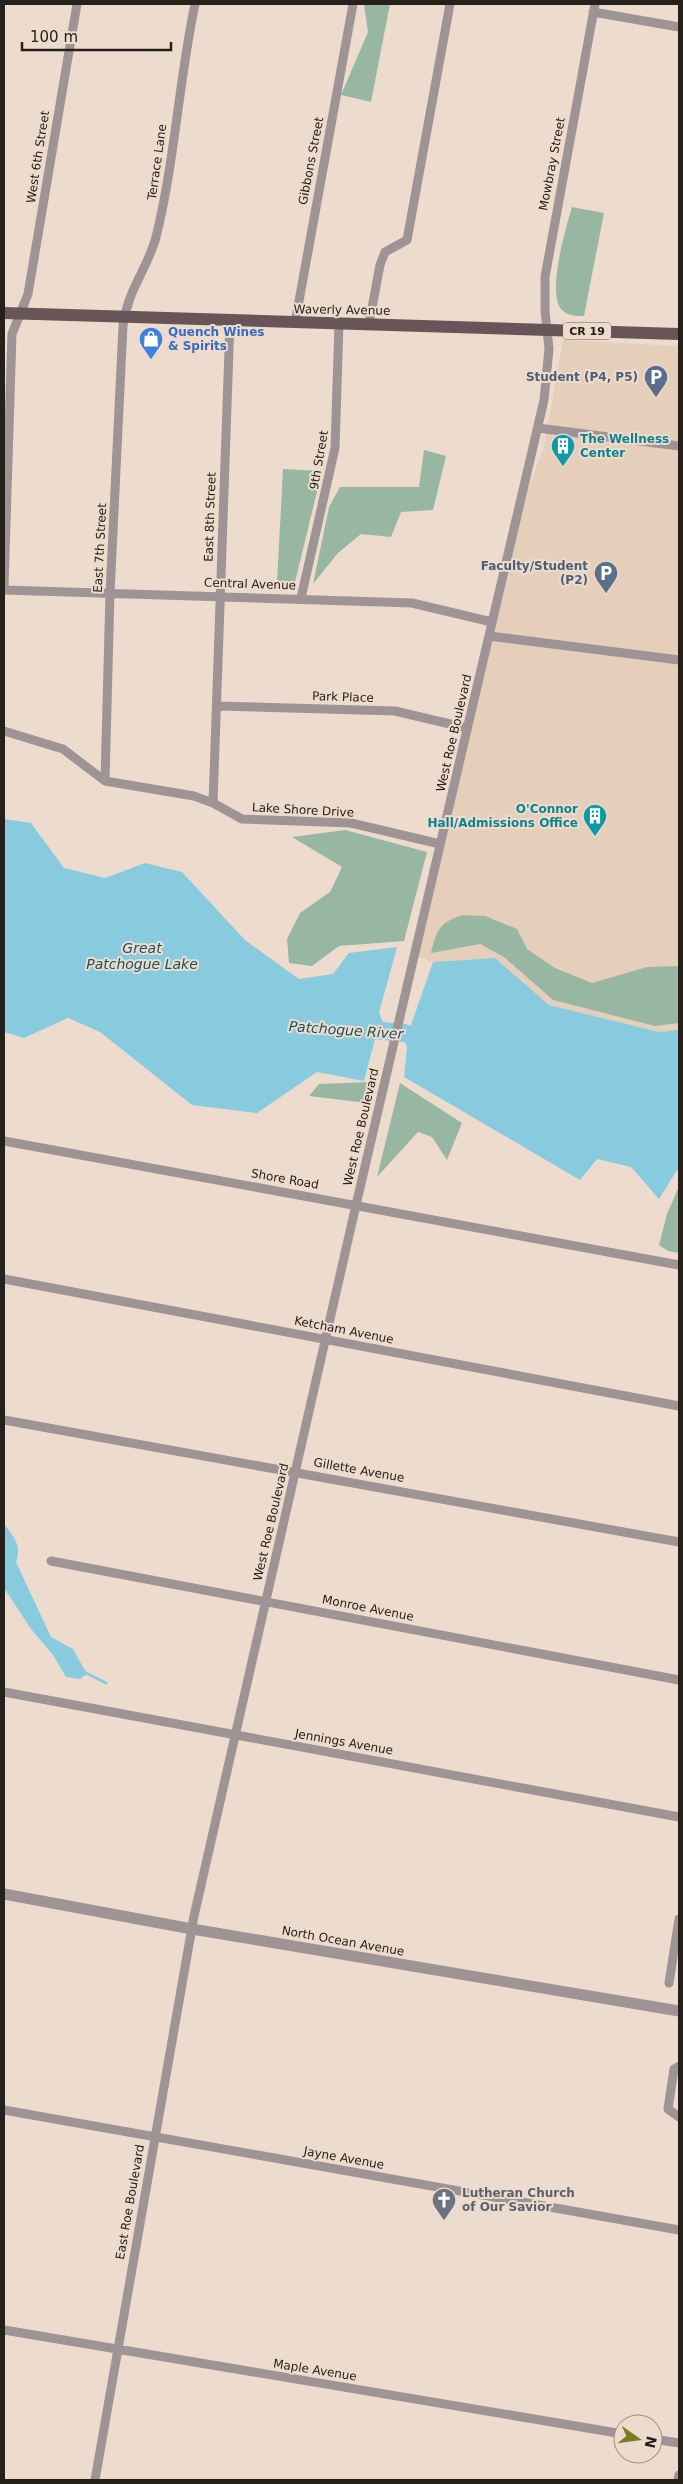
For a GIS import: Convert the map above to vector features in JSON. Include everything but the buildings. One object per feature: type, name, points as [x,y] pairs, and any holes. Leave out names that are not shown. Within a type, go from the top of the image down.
[{"type":"main road","name":"Waverly Avenue","points":[[4,314],[679,334]]},
{"type":"street","name":"West 6th Street","points":[[4,588],[12,334],[28,294],[77,4]]},
{"type":"street","name":"Terrace Lane","points":[[124,317],[129,297],[157,236],[172,159],[178,102],[195,4]]},
{"type":"street","name":"Gibbons Street","points":[[295,323],[353,4]]},
{"type":"street","points":[[369,324],[380,265],[385,252],[407,240],[450,4]]},
{"type":"street","points":[[594,8],[679,27]]},
{"type":"street","name":"Mowbray Street","points":[[547,330],[545,277],[594,8]]},
{"type":"street","name":"East 7th Street","points":[[105,781],[110,593],[124,317]]},
{"type":"street","name":"East 8th Street","points":[[213,803],[230,321]]},
{"type":"street","name":"9th Street","points":[[301,598],[335,448],[339,324]]},
{"type":"street","name":"West Roe Boulevard","points":[[192,1929],[356,1205],[538,428],[547,377],[549,349],[547,330]]},
{"type":"street","points":[[538,428],[679,446]]},
{"type":"street","name":"Central Avenue","points":[[4,588],[412,603],[492,622]]},
{"type":"street","points":[[489,636],[679,660]]},
{"type":"street","name":"Park Place","points":[[217,706],[395,711],[467,728]]},
{"type":"street","name":"Lake Shore Drive","points":[[4,731],[63,749],[105,781],[194,796],[213,803],[242,819],[351,823],[440,844]]},
{"type":"street","name":"Shore Road","points":[[4,1141],[679,1265]]},
{"type":"street","name":"Ketcham Avenue","points":[[4,1279],[679,1406]]},
{"type":"street","name":"Gillette Avenue","points":[[4,1420],[296,1471],[679,1542]]},
{"type":"street","name":"Monroe Avenue","points":[[51,1561],[679,1680]]},
{"type":"street","name":"Jennings Avenue","points":[[4,1692],[679,1817]]},
{"type":"street","name":"North Ocean Avenue","points":[[4,1894],[192,1929],[679,2011]]},
{"type":"street","points":[[669,1983],[679,1919]]},
{"type":"street","name":"East Roe Boulevard","points":[[95,2480],[192,1929]]},
{"type":"street","points":[[679,2066],[674,2069],[668,2109],[679,2117]]},
{"type":"street","name":"Jayne Avenue","points":[[4,2110],[679,2230]]},
{"type":"street","name":"Maple Avenue","points":[[4,2330],[613,2432]]},
{"type":"street","points":[[663,2441],[679,2443]]},
{"type":"street","points":[[678,2480],[679,2475]]},
{"type":"shaded area","points":[[563,340],[679,346],[679,1030],[659,1032],[549,1005],[495,958],[433,962],[415,956],[514,525],[544,447]]},
{"type":"green space","points":[[364,4],[390,4],[371,102],[341,95],[368,32]]},
{"type":"green space","points":[[572,207],[604,213],[584,316],[569,315],[564,312],[558,302],[556,290],[559,260]]},
{"type":"green space","points":[[424,450],[446,456],[433,510],[401,512],[391,537],[361,534],[338,553],[313,584],[329,507],[340,487],[419,487]]},
{"type":"green space","points":[[283,469],[322,471],[295,582],[277,583]]},
{"type":"green space","points":[[345,830],[427,852],[404,941],[339,946],[312,966],[289,963],[287,939],[300,913],[330,892],[342,867],[292,837]]},
{"type":"green space","points":[[462,915],[485,916],[517,929],[527,949],[555,968],[592,983],[647,967],[679,966],[679,1023],[655,1026],[553,1000],[504,957],[480,944],[431,953],[440,928],[448,921]]},
{"type":"green space","points":[[370,1082],[367,1103],[309,1096],[319,1084]]},
{"type":"green space","points":[[400,1083],[462,1123],[447,1160],[432,1137],[418,1132],[377,1177]]},
{"type":"green space","points":[[679,1186],[679,1253],[668,1251],[659,1245],[667,1214]]},
{"type":"water","name":"Great Patchogue Lake","points":[[4,819],[31,823],[64,868],[105,878],[145,863],[182,872],[245,940],[299,979],[333,974],[349,953],[397,947],[379,1013],[386,1030],[375,1039],[364,1081],[317,1072],[257,1113],[192,1105],[100,1032],[68,1018],[24,1038],[4,1032]]},
{"type":"water","points":[[495,958],[549,1005],[659,1032],[679,1030],[679,1170],[677,1170],[659,1199],[631,1167],[597,1159],[580,1180],[404,1077],[407,1048],[404,1033],[411,1025],[433,962]]},
{"type":"water","points":[[4,1524],[16,1542],[18,1556],[16,1562],[51,1637],[73,1649],[87,1674],[80,1679],[66,1677],[53,1655],[31,1629],[4,1588]]},
{"type":"waterway","name":"Patchogue River","points":[[363,1029],[404,1033],[425,1040]]},
{"type":"waterway","points":[[84,1672],[106,1683]]},
{"type":"place","name":"Quench Wines & Spirits","points":[[151,360]]},
{"type":"place","name":"Student (P4, P5)","points":[[656,398]]},
{"type":"place","name":"The Wellness Center","points":[[563,467]]},
{"type":"place","name":"Faculty/Student (P2)","points":[[606,594]]},
{"type":"place","name":"O'Connor Hall/Admissions Office","points":[[595,837]]},
{"type":"place","name":"Lutheran Church of Our Savior","points":[[444,2221]]}]
